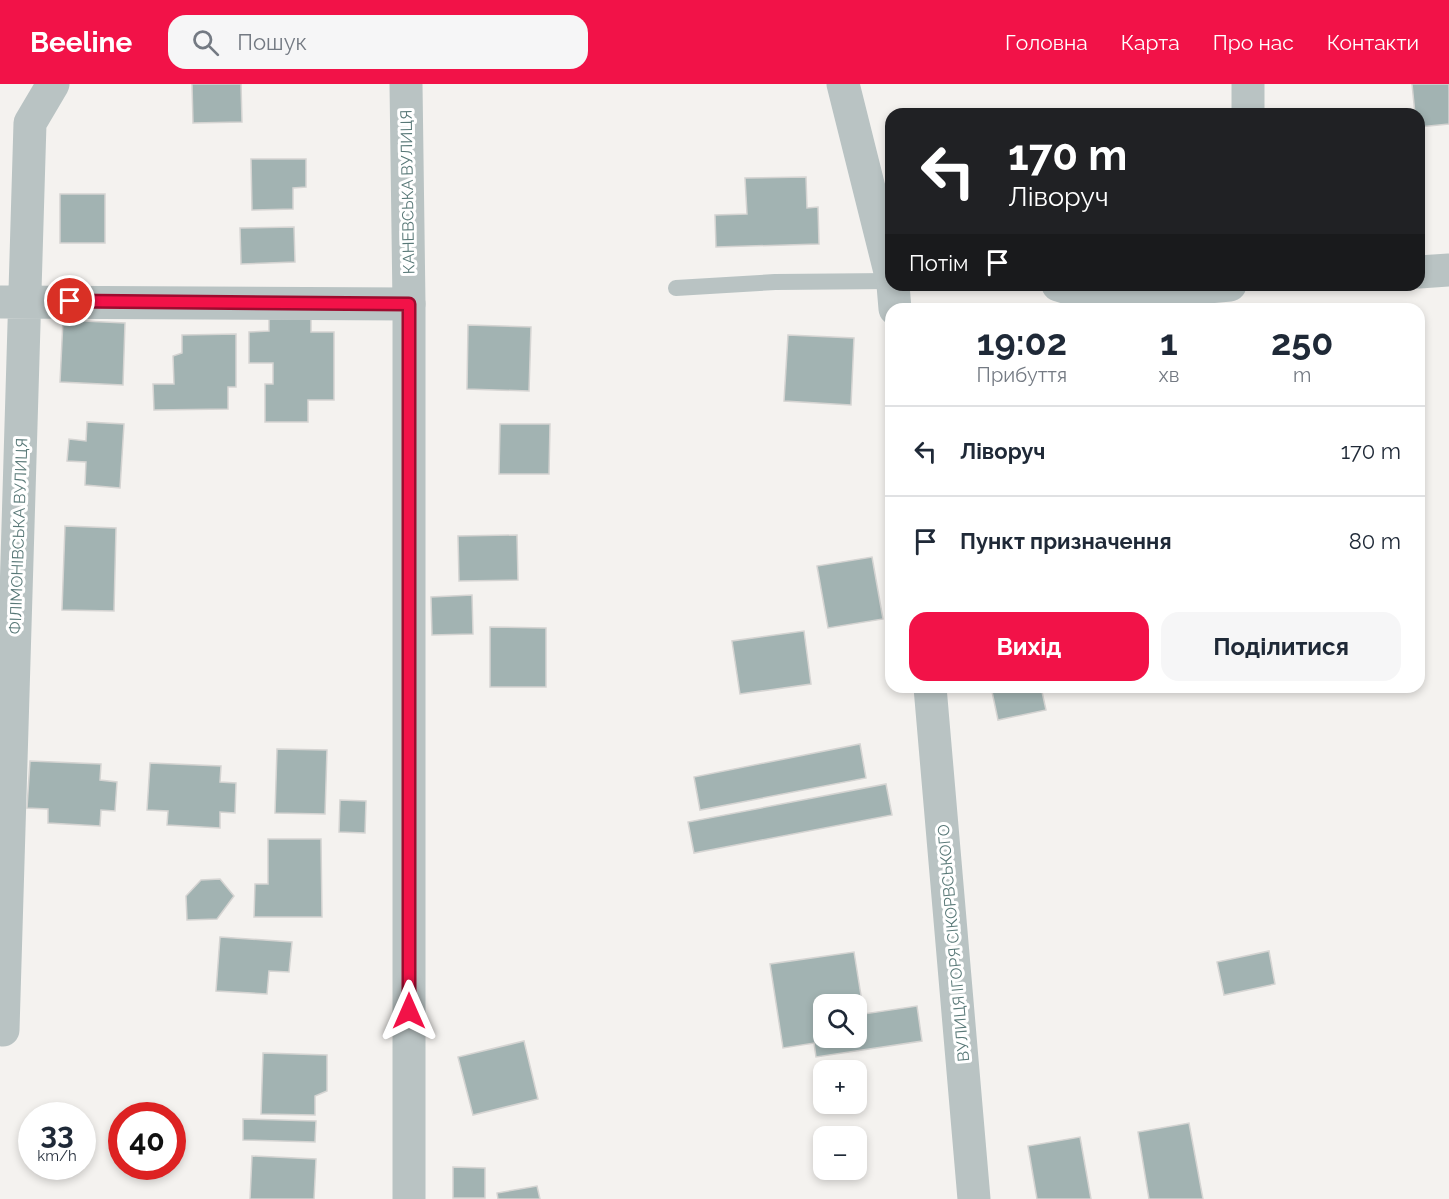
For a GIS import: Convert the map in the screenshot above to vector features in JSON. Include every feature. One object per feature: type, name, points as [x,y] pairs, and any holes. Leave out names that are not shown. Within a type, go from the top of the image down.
[{"type":"street","name":"ФІЛІМОНІВСЬКА ВУЛИЦЯ","points":[[3,1030],[12,301],[30,123],[53,84]]},
{"type":"street","name":"КАНЕВСЬКА ВУЛИЦЯ","points":[[406,84],[409,304],[409,1199]]},
{"type":"street","points":[[843,84],[885,252]]},
{"type":"street","points":[[1248,84],[1248,108]]},
{"type":"street","points":[[1425,272],[1449,270]]},
{"type":"street","points":[[1078,291],[1097,297],[1164,291]]},
{"type":"street","points":[[12,301],[409,304]]},
{"type":"street","name":"ВУЛИЦЯ ІГОРЯ СІКОРВСЬКОГО","points":[[931,693],[974,1199]]},
{"type":"lane","points":[[676,288],[775,282],[885,281]]},
{"type":"building","points":[[192,84],[241,84],[242,122],[193,123]]},
{"type":"building","points":[[1412,84],[1449,84],[1449,124],[1425,126],[1425,108],[1414,108]]},
{"type":"building","points":[[251,159],[306,159],[306,187],[293,188],[293,209],[252,210]]},
{"type":"building","points":[[806,177],[807,208],[818,207],[819,244],[716,247],[715,215],[747,214],[745,178]]},
{"type":"building","points":[[60,194],[105,194],[105,243],[60,243]]},
{"type":"building","points":[[294,227],[295,262],[241,264],[240,228]]},
{"type":"building","points":[[269,319],[311,319],[311,332],[334,332],[334,400],[308,400],[308,422],[265,422],[265,384],[273,384],[273,363],[249,363],[249,332],[269,331]]},
{"type":"building","points":[[63,320],[125,323],[123,385],[60,382]]},
{"type":"building","points":[[468,325],[531,327],[529,391],[467,389]]},
{"type":"building","points":[[236,334],[236,387],[228,387],[228,409],[154,410],[153,384],[174,384],[173,356],[182,353],[182,335]]},
{"type":"building","points":[[788,335],[854,338],[851,405],[784,401]]},
{"type":"building","points":[[87,422],[124,424],[120,488],[85,485],[86,462],[67,461],[69,439],[86,441]]},
{"type":"building","points":[[500,424],[550,424],[549,474],[499,474]]},
{"type":"building","points":[[65,526],[116,528],[114,611],[62,610]]},
{"type":"building","points":[[517,535],[518,580],[459,581],[458,536]]},
{"type":"building","points":[[872,557],[883,619],[828,628],[817,566]]},
{"type":"building","points":[[472,595],[473,634],[432,635],[431,597]]},
{"type":"building","points":[[490,627],[546,628],[546,687],[490,687]]},
{"type":"building","points":[[804,631],[811,684],[740,694],[732,641]]},
{"type":"building","points":[[992,693],[1042,693],[1046,710],[998,720]]},
{"type":"building","points":[[860,744],[866,778],[700,810],[694,777]]},
{"type":"building","points":[[277,749],[327,750],[325,814],[275,813]]},
{"type":"building","points":[[30,761],[101,764],[100,780],[117,782],[115,811],[101,810],[100,826],[48,823],[48,809],[27,808]]},
{"type":"building","points":[[150,763],[221,766],[220,782],[236,783],[235,813],[220,812],[220,828],[167,825],[168,811],[147,810]]},
{"type":"building","points":[[886,784],[892,815],[694,853],[688,822]]},
{"type":"building","points":[[340,800],[366,801],[365,833],[339,832]]},
{"type":"building","points":[[268,839],[321,839],[322,917],[254,917],[255,884],[268,884]]},
{"type":"building","points":[[220,879],[234,896],[217,919],[187,920],[186,896],[201,880]]},
{"type":"building","points":[[220,937],[292,942],[289,972],[269,971],[267,994],[216,991]]},
{"type":"building","points":[[1269,951],[1275,984],[1224,995],[1217,962]]},
{"type":"building","points":[[854,952],[861,994],[813,994],[813,1043],[783,1048],[770,964]]},
{"type":"building","points":[[917,1006],[922,1041],[816,1057],[815,1048],[867,1048],[867,1014]]},
{"type":"building","points":[[524,1041],[538,1099],[473,1115],[458,1057]]},
{"type":"building","points":[[263,1053],[327,1055],[327,1091],[315,1096],[315,1115],[261,1114]]},
{"type":"building","points":[[243,1119],[316,1121],[315,1142],[243,1140]]},
{"type":"building","points":[[1189,1123],[1203,1199],[1149,1199],[1138,1132]]},
{"type":"building","points":[[1080,1137],[1091,1199],[1037,1199],[1028,1146]]},
{"type":"building","points":[[252,1156],[316,1159],[314,1199],[250,1199]]},
{"type":"building","points":[[453,1167],[485,1168],[485,1198],[453,1198]]},
{"type":"building","points":[[537,1186],[540,1199],[498,1199],[497,1193]]},
{"type":"route","points":[[70,301],[409,304],[409,1011]]}]
